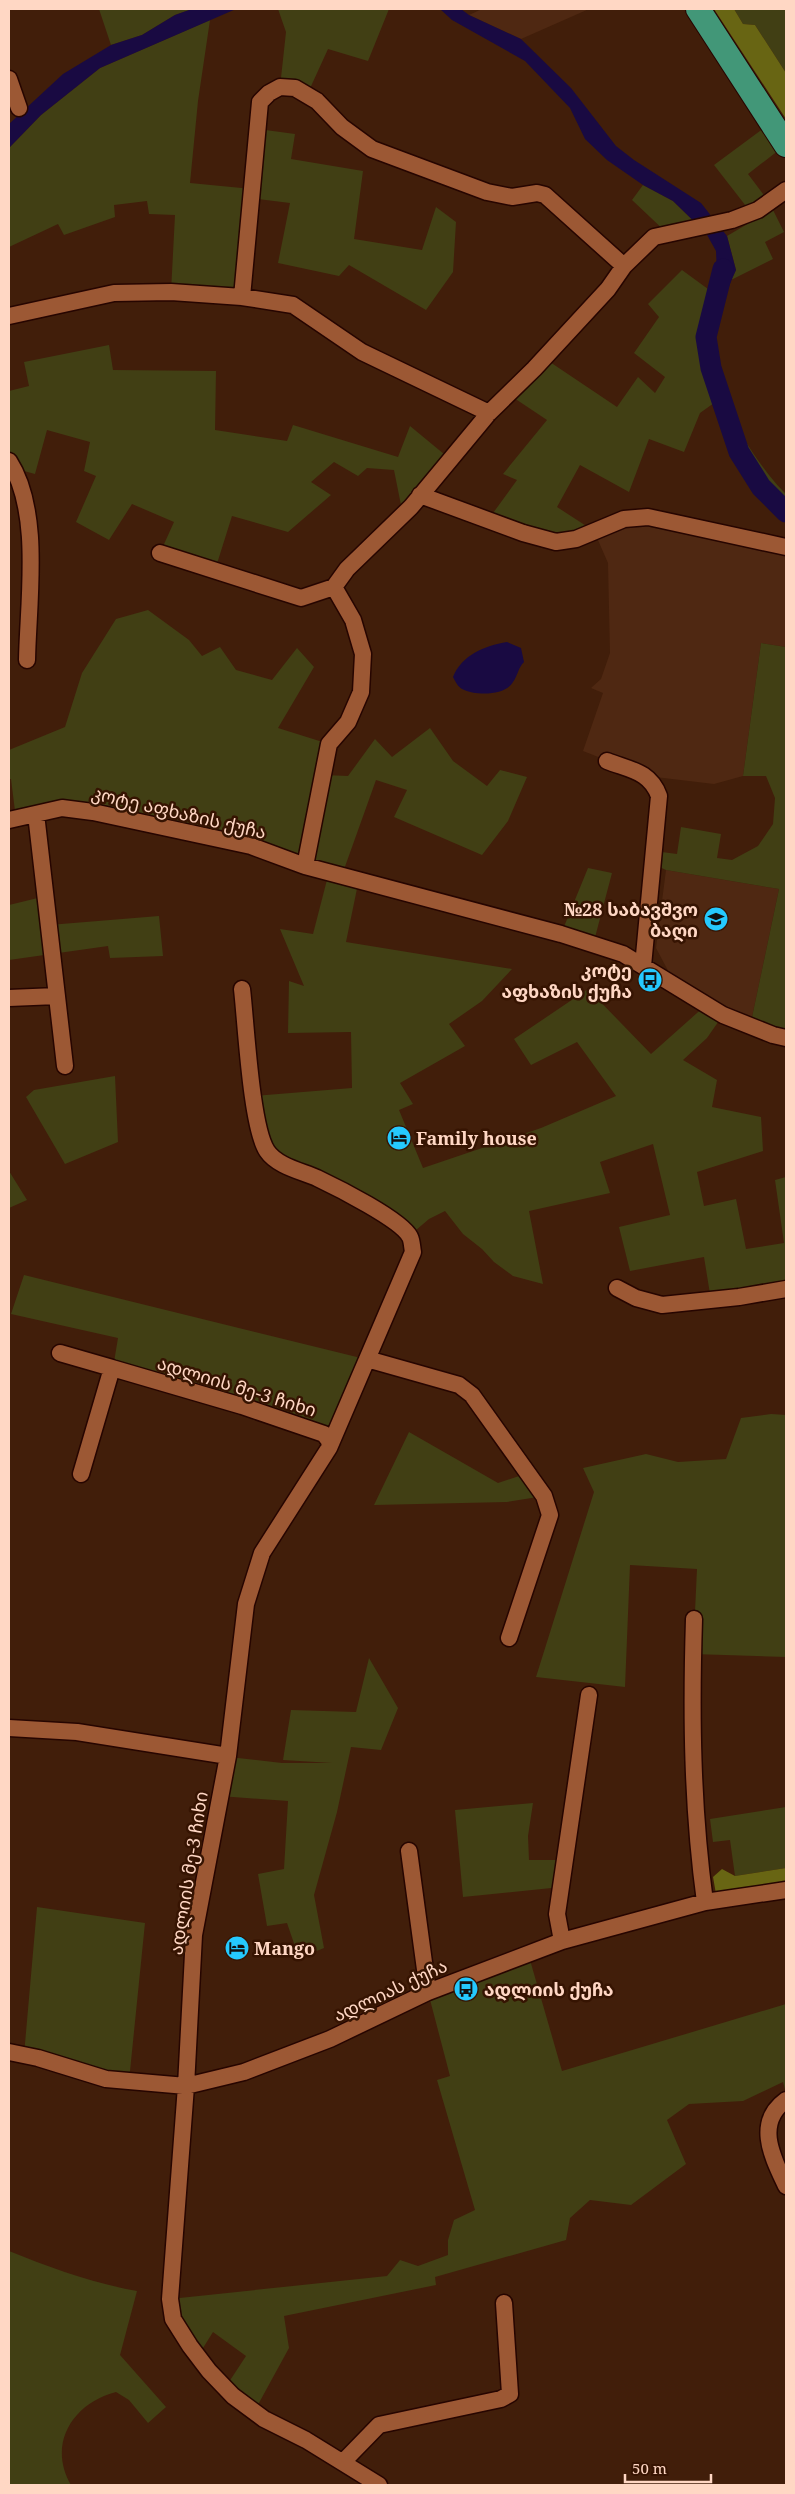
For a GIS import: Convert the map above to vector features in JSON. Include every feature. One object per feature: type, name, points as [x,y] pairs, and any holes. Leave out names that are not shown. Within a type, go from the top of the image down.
[{"type":"highway","points":[[698,9],[786,145]]},
{"type":"highway","points":[[708,9],[786,127]]},
{"type":"street","points":[[9,79],[19,108]]},
{"type":"street","points":[[242,297],[260,102],[269,93],[280,87],[294,88],[317,101],[342,127],[372,149],[487,192],[512,197],[537,193],[545,195],[624,266]]},
{"type":"street","points":[[160,553],[300,598],[334,587],[347,570],[411,507],[489,413],[534,369],[608,289],[624,266],[654,237],[732,220],[758,210],[786,190]]},
{"type":"street","points":[[9,316],[114,292],[171,292],[242,297],[293,305],[362,352],[489,413]]},
{"type":"street","points":[[9,461],[23,491],[30,520],[27,660]]},
{"type":"street","points":[[420,495],[523,533],[556,542],[576,539],[624,519],[648,517],[786,547]]},
{"type":"street","points":[[305,866],[329,744],[348,722],[361,692],[363,654],[353,620],[334,587]]},
{"type":"street","points":[[608,761],[647,776],[655,785],[659,796],[643,966]]},
{"type":"street","name":"კოტე აფხაზის ქუჩა","points":[[9,820],[62,808],[92,812],[251,846],[305,866],[562,934],[623,954],[723,1015],[773,1035],[786,1038]]},
{"type":"street","points":[[36,814],[65,1066]]},
{"type":"street","points":[[242,989],[257,1116],[268,1152],[289,1167],[318,1178],[396,1222],[409,1236],[413,1252],[329,1448]]},
{"type":"street","points":[[9,998],[57,996]]},
{"type":"street","points":[[617,1288],[636,1298],[662,1305],[739,1297],[786,1288]]},
{"type":"street","points":[[60,1354],[112,1368],[81,1474]]},
{"type":"street","points":[[368,1359],[459,1385],[481,1406],[544,1496],[550,1515],[509,1638]]},
{"type":"street","name":"ადლიის მე-3 ჩიხი","points":[[112,1368],[242,1406],[324,1434],[330,1442],[329,1448],[262,1553],[246,1604],[228,1756],[194,1935],[186,2086],[170,2299],[174,2319],[209,2371],[233,2396],[264,2419],[343,2462],[379,2485]]},
{"type":"street","points":[[694,1619],[691,1706],[695,1824],[706,1902]]},
{"type":"street","points":[[562,1940],[557,1914],[589,1695]]},
{"type":"street","points":[[9,1728],[77,1732],[228,1756]]},
{"type":"street","points":[[409,1851],[428,1992]]},
{"type":"street","name":"ადლიას ქუჩა","points":[[9,2052],[38,2058],[106,2079],[186,2086],[244,2072],[322,2043],[428,1992],[562,1940],[706,1902],[786,1890]]},
{"type":"street","points":[[786,2100],[777,2106],[772,2119],[768,2142],[771,2155],[786,2186]]},
{"type":"street","points":[[343,2462],[379,2425],[501,2399],[510,2394],[504,2303]]},
{"type":"shaded area","points":[[99,9],[192,9],[175,15],[142,35],[111,45]]},
{"type":"shaded area","points":[[192,9],[236,9],[100,68],[41,115],[9,148],[9,124],[63,74],[111,45],[142,35],[175,15]]},
{"type":"shaded area","points":[[278,9],[389,9],[368,61],[328,49],[307,95],[280,87],[286,32]]},
{"type":"shaded area","points":[[440,9],[461,9],[469,15],[521,39],[571,88],[616,146],[634,160],[701,203],[727,236],[736,270],[723,300],[712,292],[717,275],[716,251],[706,233],[673,201],[643,185],[607,160],[585,139],[570,108],[525,61],[452,20]]},
{"type":"shaded area","points":[[482,9],[589,9],[521,39],[469,15]]},
{"type":"shaded area","points":[[714,9],[734,9],[743,24],[755,25],[786,73],[786,119]]},
{"type":"shaded area","points":[[734,9],[786,9],[786,73],[755,25],[743,24]]},
{"type":"shaded area","points":[[210,20],[198,101],[190,183],[252,189],[258,129],[295,134],[291,159],[363,171],[354,239],[422,250],[436,207],[456,222],[453,272],[426,310],[349,265],[339,276],[278,263],[290,203],[251,198],[242,297],[171,292],[175,215],[149,214],[147,201],[114,205],[115,217],[64,235],[58,224],[9,247],[9,148],[41,115],[100,68]]},
{"type":"shaded area","points":[[764,128],[779,150],[748,174],[769,202],[784,232],[765,242],[773,259],[731,280],[736,270],[727,236],[756,219],[714,165]]},
{"type":"shaded area","points":[[643,185],[673,201],[706,233],[668,234],[632,200]]},
{"type":"shaded area","points":[[682,270],[723,300],[710,324],[707,334],[708,357],[723,400],[734,422],[761,464],[786,494],[786,512],[761,487],[739,452],[721,398],[700,413],[684,452],[649,439],[629,492],[580,465],[557,507],[594,531],[576,539],[488,520],[517,480],[503,474],[547,420],[508,394],[544,358],[617,407],[638,377],[655,393],[665,377],[634,353],[659,317],[648,304]]},
{"type":"shaded area","points":[[109,345],[113,370],[216,371],[215,430],[287,441],[293,425],[398,457],[410,426],[450,459],[403,515],[394,470],[367,468],[358,476],[334,462],[311,482],[331,495],[288,532],[232,516],[215,570],[160,553],[174,522],[132,504],[109,540],[76,522],[96,476],[84,471],[90,442],[47,430],[35,474],[13,468],[9,461],[9,391],[29,386],[24,362]]},
{"type":"shaded area","points":[[624,519],[786,547],[786,647],[761,643],[743,776],[714,784],[647,776],[583,751],[603,693],[591,688],[601,679],[610,653],[608,563],[594,531]]},
{"type":"shaded area","points":[[148,610],[189,640],[202,656],[220,647],[236,670],[272,680],[297,648],[314,667],[278,728],[329,744],[324,775],[348,776],[375,739],[392,757],[430,728],[453,761],[487,786],[500,770],[527,777],[508,821],[482,855],[394,817],[407,790],[376,780],[342,875],[359,879],[346,942],[512,969],[482,1001],[449,1024],[465,1046],[400,1083],[413,1104],[399,1110],[423,1168],[541,1128],[616,1096],[577,1042],[531,1065],[514,1039],[588,989],[651,1054],[706,1005],[723,1015],[707,1038],[683,1060],[717,1080],[712,1107],[761,1117],[763,1151],[697,1172],[704,1206],[736,1199],[746,1249],[784,1243],[775,1180],[786,1177],[786,1289],[711,1300],[704,1257],[630,1271],[619,1227],[670,1215],[653,1144],[600,1162],[610,1193],[529,1211],[543,1284],[513,1276],[494,1262],[482,1249],[463,1234],[445,1211],[429,1219],[409,1236],[276,1159],[254,1096],[352,1088],[351,1032],[288,1033],[289,981],[304,986],[280,929],[313,934],[329,872],[93,812],[16,819],[11,779],[9,779],[9,750],[65,727],[82,673],[116,619]]},
{"type":"shaded area","points":[[507,642],[521,648],[524,662],[509,687],[497,692],[482,694],[459,687],[453,677],[457,669],[468,657],[482,649]]},
{"type":"shaded area","points":[[761,643],[786,647],[786,1034],[751,1022],[779,889],[666,870],[653,864],[654,851],[677,854],[681,827],[721,834],[717,858],[732,860],[758,846],[773,824],[775,798],[766,776],[743,776]]},
{"type":"shaded area","points":[[588,868],[612,873],[593,945],[561,934]]},
{"type":"shaded area","name":"№28 საბავშვო ბაღი","points":[[666,870],[779,889],[751,1022],[673,980],[656,948]]},
{"type":"shaded area","points":[[46,896],[49,925],[159,916],[163,956],[110,958],[108,946],[9,960],[9,905]]},
{"type":"shaded area","points":[[115,1076],[118,1142],[65,1164],[26,1097],[34,1090]]},
{"type":"shaded area","points":[[9,1171],[27,1200],[9,1208]]},
{"type":"shaded area","points":[[24,1275],[365,1359],[329,1442],[113,1368],[118,1338],[11,1314]]},
{"type":"shaded area","points":[[771,1414],[786,1415],[786,1657],[693,1654],[697,1569],[630,1565],[625,1687],[536,1677],[594,1492],[583,1468],[646,1454],[678,1462],[726,1459],[741,1418]]},
{"type":"shaded area","points":[[409,1432],[498,1483],[528,1473],[544,1496],[507,1502],[374,1505]]},
{"type":"shaded area","points":[[369,1658],[398,1708],[381,1750],[351,1747],[337,1812],[314,1895],[324,1948],[299,1958],[287,1923],[267,1926],[258,1874],[284,1869],[288,1801],[220,1796],[229,1757],[282,1763],[332,1763],[283,1760],[291,1710],[356,1712]]},
{"type":"shaded area","points":[[533,1803],[528,1836],[529,1860],[564,1860],[561,1887],[463,1897],[455,1810]]},
{"type":"shaded area","points":[[786,1807],[786,1868],[735,1876],[730,1840],[713,1842],[710,1819]]},
{"type":"shaded area","points":[[786,1868],[786,1883],[716,1894],[713,1877],[722,1869],[735,1876]]},
{"type":"shaded area","points":[[37,1907],[145,1923],[129,2081],[24,2055]]},
{"type":"shaded area","points":[[530,1960],[562,2071],[786,2004],[786,2093],[783,2082],[743,2101],[689,2104],[667,2120],[686,2164],[631,2205],[590,2200],[570,2218],[566,2240],[435,2277],[436,2285],[284,2316],[289,2348],[254,2412],[225,2388],[246,2356],[213,2332],[198,2356],[170,2299],[387,2276],[400,2260],[418,2266],[448,2255],[448,2240],[454,2220],[475,2210],[437,2080],[450,2076],[428,1992]]},
{"type":"shaded area","points":[[9,2251],[104,2284],[137,2291],[120,2355],[166,2407],[148,2423],[129,2400],[116,2392],[101,2397],[87,2405],[68,2427],[63,2440],[64,2470],[71,2485],[9,2485]]},
{"type":"waterway","points":[[723,269],[706,337],[711,368],[739,452],[761,487],[786,512]]},
{"type":"place","name":"№28 საბავშვო ბაღი","points":[[716,919]]},
{"type":"place","name":"კოტე აფხაზის ქუჩა","points":[[650,980]]},
{"type":"place","name":"Family house","points":[[399,1138]]},
{"type":"place","name":"Mango","points":[[237,1948]]},
{"type":"place","name":"ადლიის ქუჩა","points":[[466,1989]]}]
